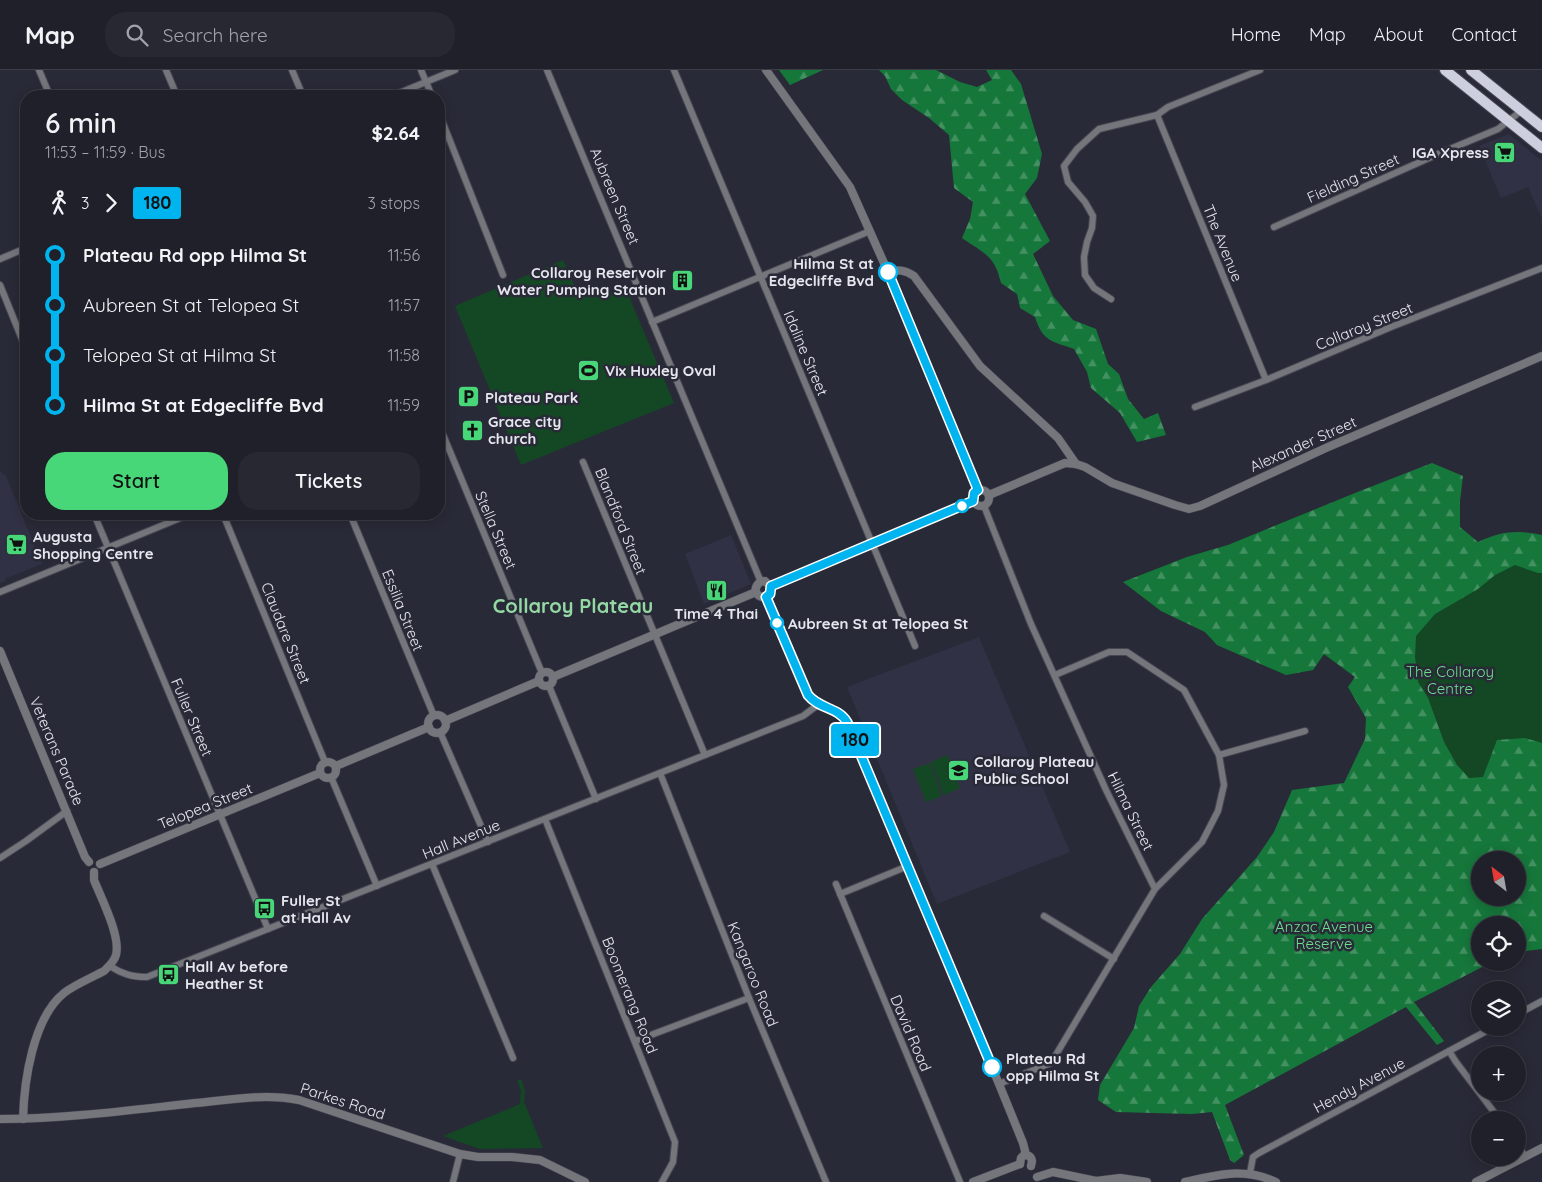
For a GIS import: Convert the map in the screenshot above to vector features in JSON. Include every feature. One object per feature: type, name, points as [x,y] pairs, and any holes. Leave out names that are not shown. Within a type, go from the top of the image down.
[{"type":"highway","points":[[1445,70],[1542,148]]},
{"type":"highway","points":[[1471,70],[1542,127]]},
{"type":"street","points":[[39,70],[47,90]]},
{"type":"street","points":[[166,70],[174,90]]},
{"type":"street","points":[[292,70],[300,90]]},
{"type":"street","points":[[421,70],[429,90]]},
{"type":"street","points":[[407,90],[455,70]]},
{"type":"street","name":"Aubreen Street","points":[[547,70],[761,582]]},
{"type":"street","name":"Idaline Street","points":[[674,70],[915,646]]},
{"type":"street","points":[[766,70],[853,193],[888,272],[978,490]]},
{"type":"street","points":[[1111,299],[1094,288],[1085,275],[1084,257],[1092,228],[1093,216],[1068,182],[1064,166],[1077,149],[1099,129],[1157,115],[1168,107],[1260,70]]},
{"type":"street","name":"Fielding Street","points":[[1274,227],[1498,129],[1521,111]]},
{"type":"street","name":"The Avenue","points":[[1157,115],[1266,380]]},
{"type":"street","points":[[445,128],[503,275]]},
{"type":"street","points":[[652,322],[870,231]]},
{"type":"street","points":[[0,258],[20,250]]},
{"type":"street","name":"Collaroy Street","points":[[1194,407],[1266,380],[1542,268]]},
{"type":"street","points":[[888,272],[902,270],[914,276],[980,366],[1058,438],[1076,464]]},
{"type":"street","points":[[0,285],[20,334]]},
{"type":"street","name":"Alexander Street","points":[[1076,464],[1112,483],[1188,509],[1200,506],[1328,446],[1542,356]]},
{"type":"street","name":"Stella Street","points":[[445,440],[541,677]]},
{"type":"street","name":"Blandford Street","points":[[583,462],[705,755]]},
{"type":"street","points":[[989,495],[1065,463],[1076,464]]},
{"type":"street","points":[[978,490],[986,491],[989,495]]},
{"type":"street","points":[[973,501],[974,493],[978,490]]},
{"type":"street","points":[[973,501],[978,506],[984,506],[989,500],[989,495]]},
{"type":"street","points":[[771,586],[973,501]]},
{"type":"street","name":"Hilma Street","points":[[984,506],[1031,624],[1106,790],[1154,889]]},
{"type":"street","name":"Fuller Street","points":[[96,520],[268,929]]},
{"type":"street","points":[[0,592],[176,520]]},
{"type":"street","name":"Claudare Street","points":[[225,520],[325,762]]},
{"type":"street","name":"Essilia Street","points":[[352,520],[434,716]]},
{"type":"street","points":[[761,582],[768,582],[771,586],[770,594],[766,597],[760,597],[756,592],[756,586],[761,582]]},
{"type":"street","points":[[553,677],[756,592]]},
{"type":"street","points":[[766,597],[808,695],[814,702],[840,713],[847,722],[999,1084],[1026,1155],[1032,1159],[1030,1166]]},
{"type":"street","name":"Veterans Parade","points":[[0,651],[85,857],[89,862]]},
{"type":"street","points":[[999,1084],[1051,1063],[1154,889],[1202,842],[1218,811],[1224,785],[1219,755],[1184,690],[1127,652],[1109,652],[1055,676]]},
{"type":"street","points":[[445,721],[541,677],[547,672],[553,677]]},
{"type":"street","points":[[541,677],[542,685],[549,686]]},
{"type":"street","points":[[549,686],[553,681],[553,677]]},
{"type":"street","points":[[549,686],[596,799]]},
{"type":"street","name":"Hall Avenue","points":[[110,966],[135,978],[147,977],[803,716],[819,704]]},
{"type":"street","points":[[434,716],[439,716],[445,721],[444,729],[440,732],[432,732],[429,727],[428,722],[434,716]]},
{"type":"street","points":[[336,766],[429,727]]},
{"type":"street","points":[[1219,755],[1305,731]]},
{"type":"street","points":[[440,732],[488,842]]},
{"type":"street","points":[[331,778],[326,778],[320,773],[321,765],[325,762],[336,766]]},
{"type":"street","points":[[331,778],[336,772],[336,766]]},
{"type":"street","name":"Telopea Street","points":[[100,864],[320,773]]},
{"type":"street","name":"Kangaroo Road","points":[[660,773],[749,998],[826,1182]]},
{"type":"street","points":[[331,778],[377,886]]},
{"type":"street","points":[[0,858],[67,811]]},
{"type":"street","name":"Boomerang Road","points":[[545,819],[675,1142],[673,1162],[662,1182]]},
{"type":"street","points":[[96,860],[100,864],[99,870],[94,872],[88,867],[89,862],[96,860]]},
{"type":"street","points":[[432,864],[514,1058]]},
{"type":"street","points":[[840,894],[908,866]]},
{"type":"street","points":[[23,1119],[34,1041],[50,1009],[64,993],[110,966],[116,956],[118,944],[94,880],[94,872]]},
{"type":"street","name":"David Road","points":[[836,884],[960,1182]]},
{"type":"street","points":[[1044,916],[1114,959]]},
{"type":"street","points":[[634,1040],[749,998]]},
{"type":"street","points":[[1526,1010],[1542,1001]]},
{"type":"street","name":"Hendy Avenue","points":[[1250,1173],[1253,1157],[1258,1153],[1477,1036]]},
{"type":"street","points":[[1449,1051],[1493,1111]]},
{"type":"street","name":"Parkes Road","points":[[0,1119],[23,1119],[285,1097],[460,1154],[478,1157],[512,1157],[540,1160],[585,1182]]},
{"type":"street","points":[[1526,1156],[1542,1148]]},
{"type":"street","points":[[453,1182],[460,1154]]},
{"type":"street","points":[[1026,1155],[1020,1158],[1020,1164],[1024,1168],[1030,1166]]},
{"type":"street","points":[[973,1182],[1020,1164]]},
{"type":"street","points":[[1030,1166],[1035,1171],[1038,1179],[1053,1172],[1096,1181],[1120,1178],[1147,1182]]},
{"type":"street","points":[[1476,1182],[1507,1166]]},
{"type":"street","points":[[1185,1182],[1226,1173],[1250,1173],[1276,1182]]},
{"type":"shaded area","points":[[1509,134],[1542,161],[1542,219],[1528,187],[1501,198],[1479,146]]},
{"type":"shaded area","name":"Augusta Shopping Centre","points":[[0,471],[6,476],[20,510],[20,520],[24,520],[42,564],[5,579],[5,581],[0,583]]},
{"type":"shaded area","points":[[731,535],[751,584],[704,604],[685,554]]},
{"type":"shaded area","name":"Collaroy Plateau Public School","points":[[979,637],[1070,852],[937,904],[847,687]]},
{"type":"green space","points":[[779,70],[823,70],[790,85]]},
{"type":"green space","points":[[879,70],[936,70],[960,82],[977,87],[992,80],[986,70],[1011,70],[1021,84],[1042,154],[1037,178],[1025,194],[1050,241],[1033,254],[1053,296],[1073,320],[1096,329],[1108,364],[1119,374],[1128,399],[1144,419],[1158,413],[1166,435],[1137,442],[1120,413],[1091,388],[1087,372],[1074,349],[1054,342],[1045,336],[1035,317],[1020,308],[1017,294],[1001,283],[999,274],[988,256],[962,238],[970,219],[973,202],[954,188],[949,135],[929,118],[902,100],[891,89],[885,76]]},
{"type":"green space","points":[[563,260],[577,292],[627,292],[674,403],[521,465],[455,306]]},
{"type":"green space","name":"Anzac Avenue Reserve","points":[[1432,463],[1463,476],[1460,501],[1460,527],[1478,542],[1510,532],[1542,535],[1542,573],[1515,565],[1495,575],[1478,589],[1435,614],[1416,636],[1415,657],[1418,682],[1428,698],[1444,742],[1457,765],[1469,778],[1483,777],[1497,740],[1525,738],[1542,743],[1542,949],[1526,951],[1526,916],[1471,916],[1471,971],[1474,971],[1414,1002],[1444,1041],[1437,1045],[1406,1007],[1225,1105],[1244,1155],[1234,1163],[1230,1160],[1212,1112],[1192,1114],[1116,1112],[1098,1100],[1100,1085],[1134,1028],[1139,1006],[1151,987],[1180,954],[1202,919],[1257,857],[1274,832],[1292,790],[1344,783],[1365,739],[1366,718],[1348,687],[1355,677],[1324,654],[1313,670],[1286,675],[1217,645],[1205,632],[1161,611],[1123,582],[1187,557],[1228,545]]},
{"type":"green space","name":"The Collaroy Centre","points":[[1360,491],[1450,586],[1542,556],[1542,901],[1526,903],[1526,851],[1471,851],[1471,906],[1501,906],[1435,914],[1344,784],[1365,739],[1366,718],[1348,687],[1355,677],[1323,654],[1313,670],[1286,675],[1217,645],[1205,632],[1161,611],[1123,582],[1187,557],[1228,545]]},
{"type":"green space","points":[[947,755],[960,788],[944,795],[931,762]]},
{"type":"green space","points":[[930,763],[942,796],[926,802],[913,769]]},
{"type":"green space","points":[[521,1079],[525,1090],[524,1102],[543,1148],[480,1149],[443,1136],[520,1104],[521,1090],[517,1081]]},
{"type":"bus line","name":"180","points":[[888,272],[914,340],[978,490],[974,493],[973,501],[771,586],[770,594],[766,597],[808,695],[814,702],[840,713],[847,722],[992,1067]]},
{"type":"place","name":"IGA Xpress","points":[[1505,152]]},
{"type":"place","name":"Hilma St at Edgecliffe Bvd","points":[[888,272]]},
{"type":"place","name":"Collaroy Reservoir Water Pumping Station","points":[[682,281]]},
{"type":"place","name":"Vix Huxley Oval","points":[[589,370]]},
{"type":"place","name":"Plateau Park","points":[[469,397]]},
{"type":"place","name":"Grace city church","points":[[472,430]]},
{"type":"place","name":"Augusta Shopping Centre","points":[[17,545]]},
{"type":"place","name":"Time 4 Thai","points":[[716,590]]},
{"type":"place","name":"Aubreen St at Telopea St","points":[[777,623]]},
{"type":"place","name":"Collaroy Plateau Public School","points":[[958,770]]},
{"type":"place","name":"Fuller St at Hall Av","points":[[265,909]]},
{"type":"place","name":"Hall Av before Heather St","points":[[169,975]]},
{"type":"place","name":"Plateau Rd opp Hilma St","points":[[992,1067]]},
{"type":"district","name":"Collaroy Plateau","points":[[573,605]]}]
